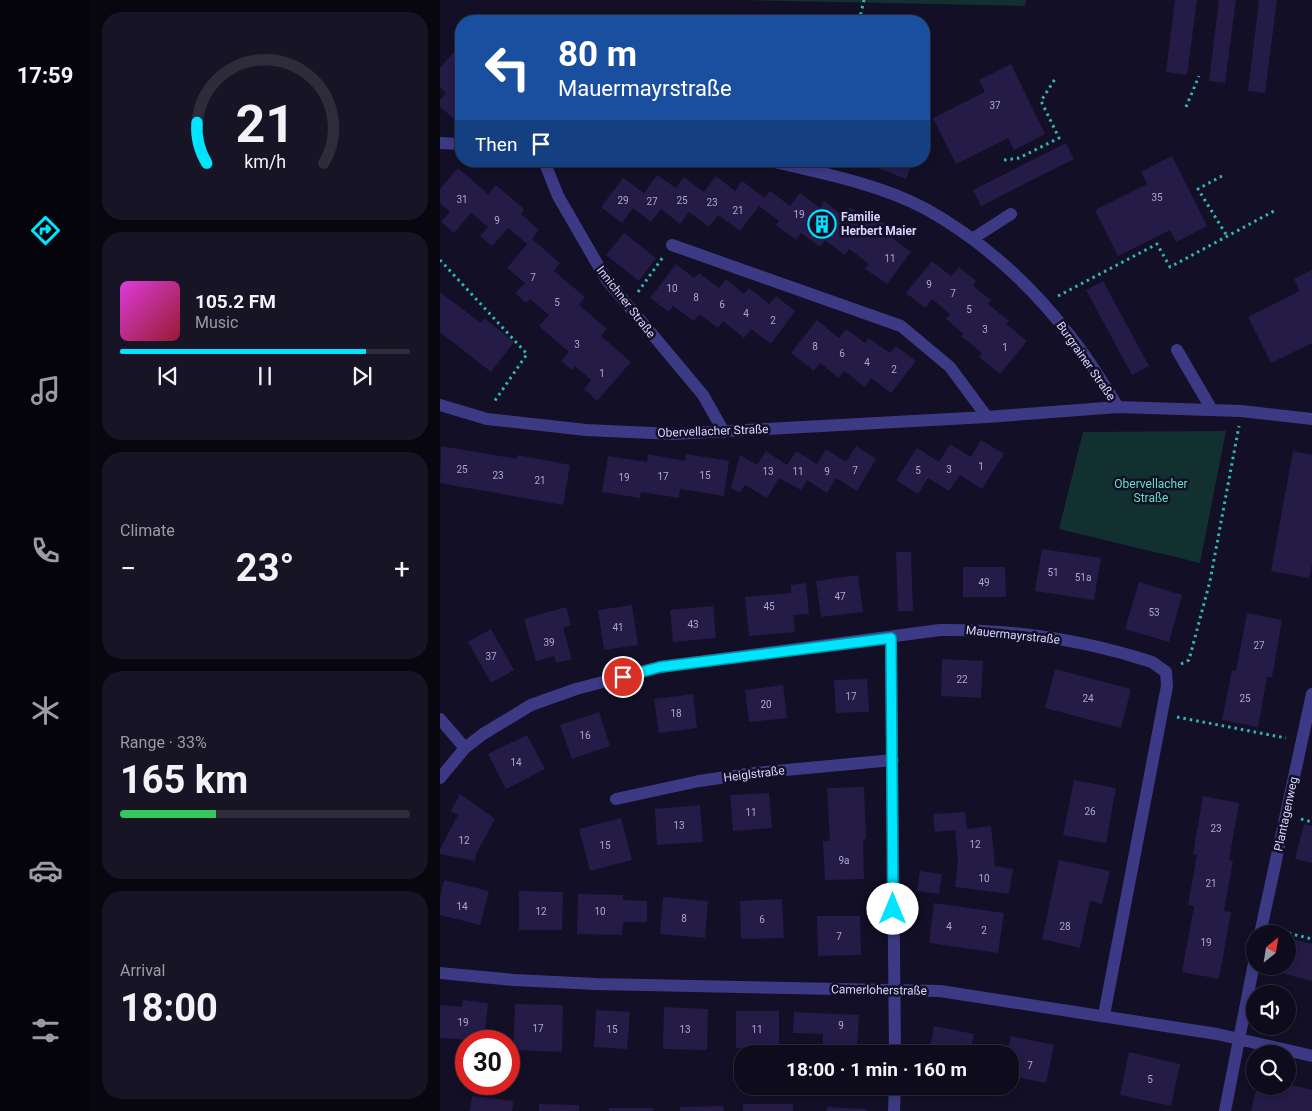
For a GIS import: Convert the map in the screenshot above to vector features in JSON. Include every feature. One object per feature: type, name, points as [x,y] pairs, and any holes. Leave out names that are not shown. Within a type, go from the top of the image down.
[{"type":"street","points":[[440,143],[455,144]]},
{"type":"street","name":"Innichner Straße","points":[[546,167],[558,196],[606,279],[702,395],[724,432]]},
{"type":"street","name":"Burgrainer Straße","points":[[793,167],[881,190],[926,209],[972,239],[1021,280],[1044,304],[1072,338],[1118,407]]},
{"type":"street","points":[[972,239],[1011,214]]},
{"type":"street","points":[[672,245],[901,326],[950,367],[988,417]]},
{"type":"street","points":[[1177,350],[1212,410]]},
{"type":"street","name":"Obervellacher Straße","points":[[440,405],[487,419],[586,430],[674,434],[988,417],[1118,407],[1241,411],[1312,419]]},
{"type":"street","name":"Mauermayrstraße","points":[[440,778],[464,748],[482,734],[531,705],[660,667],[891,638],[940,630],[987,630],[1076,642],[1138,657],[1152,662],[1166,672]]},
{"type":"street","points":[[891,638],[895,1045]]},
{"type":"street","points":[[1104,1015],[1162,714],[1167,686],[1166,672]]},
{"type":"street","name":"Plantagenweg","points":[[1262,925],[1312,694]]},
{"type":"street","points":[[440,720],[464,748]]},
{"type":"street","name":"Heiglstraße","points":[[616,799],[698,781],[755,773],[893,760]]},
{"type":"street","name":"Camerloherstraße","points":[[440,973],[514,980],[596,984],[895,988],[940,991],[1104,1015],[1312,1056]]},
{"type":"street","points":[[1225,1111],[1251,975]]},
{"type":"street","points":[[894,1111],[895,1095]]},
{"type":"path","points":[[860,15],[864,0]]},
{"type":"path","points":[[1186,107],[1199,76]]},
{"type":"path","points":[[1004,160],[1018,158],[1059,138],[1041,101],[1055,79]]},
{"type":"path","points":[[1222,176],[1198,189],[1227,236]]},
{"type":"path","points":[[1044,304],[1157,244],[1170,267],[1274,210]]},
{"type":"path","points":[[643,284],[662,259]]},
{"type":"path","points":[[440,260],[527,354],[502,390]]},
{"type":"path","points":[[1166,672],[1189,660],[1210,581],[1241,411]]},
{"type":"path","points":[[1162,714],[1290,738]]},
{"type":"path","points":[[1301,819],[1312,822]]},
{"type":"path","points":[[1296,935],[1312,939]]},
{"type":"green space","points":[[741,0],[1026,0],[1025,6]]},
{"type":"green space","name":"Obervellacher Straße","points":[[1226,431],[1200,563],[1059,529],[1083,432]]},
{"type":"building","points":[[1175,0],[1197,0],[1187,75],[1166,72]]},
{"type":"building","points":[[1219,0],[1236,0],[1225,83],[1209,81]]},
{"type":"building","points":[[1259,0],[1277,0],[1265,93],[1248,91]]},
{"type":"building","points":[[455,50],[455,116],[453,118],[440,107],[440,100],[446,93],[440,87],[440,68]]},
{"type":"building","points":[[1011,64],[1045,134],[1014,150],[1008,138],[956,164],[933,118],[985,92],[979,80]]},
{"type":"building","points":[[1066,143],[1074,159],[981,206],[973,190]]},
{"type":"building","points":[[1172,156],[1207,226],[1176,242],[1170,230],[1118,256],[1095,210],[1147,184],[1141,172]]},
{"type":"building","points":[[875,167],[911,167],[906,179]]},
{"type":"building","points":[[458,168],[488,194],[496,185],[524,209],[521,214],[539,230],[532,239],[560,263],[554,271],[585,297],[579,305],[607,329],[601,336],[631,362],[597,401],[584,389],[591,380],[575,366],[572,370],[561,361],[569,352],[539,326],[549,315],[530,299],[526,303],[515,293],[525,283],[507,268],[527,244],[508,228],[492,246],[480,236],[488,227],[471,213],[454,233],[441,222],[450,212],[440,203],[440,189]]},
{"type":"building","points":[[657,175],[676,188],[684,177],[704,192],[716,176],[735,191],[742,181],[765,198],[770,191],[790,206],[800,193],[820,208],[824,201],[843,216],[850,207],[870,222],[874,216],[894,231],[890,236],[911,252],[887,284],[865,269],[869,264],[849,249],[845,255],[825,240],[820,247],[801,233],[796,240],[776,225],[779,221],[759,206],[740,231],[718,215],[709,227],[689,212],[680,224],[661,209],[651,222],[633,208],[622,223],[601,207],[623,178],[644,193]]},
{"type":"building","points":[[624,233],[656,258],[639,281],[606,255]]},
{"type":"building","points":[[932,261],[951,276],[959,267],[976,281],[973,286],[991,300],[988,304],[1009,321],[1006,324],[1027,341],[1000,374],[979,357],[982,353],[961,336],[964,334],[946,319],[950,314],[932,299],[925,308],[906,293]]},
{"type":"building","points":[[676,264],[694,278],[699,273],[719,288],[726,279],[744,294],[749,288],[769,304],[776,296],[795,311],[771,344],[751,329],[744,338],[723,321],[718,328],[699,314],[694,321],[673,306],[669,312],[650,298]]},
{"type":"building","points":[[1312,270],[1312,343],[1271,363],[1248,317],[1300,291],[1294,279]]},
{"type":"building","points":[[1103,281],[1149,366],[1132,375],[1086,290]]},
{"type":"building","points":[[440,292],[481,323],[484,318],[514,342],[491,372],[440,332]]},
{"type":"building","points":[[817,320],[839,338],[846,329],[865,343],[869,338],[890,353],[896,346],[916,361],[891,393],[871,378],[865,387],[844,371],[839,378],[820,363],[814,371],[791,353]]},
{"type":"building","points":[[981,440],[1004,454],[982,489],[960,475],[949,491],[928,478],[918,494],[896,480],[917,448],[939,462],[950,444],[971,457]]},
{"type":"building","points":[[441,446],[517,459],[518,455],[570,465],[563,505],[440,483]]},
{"type":"building","points":[[856,446],[876,459],[857,491],[836,478],[827,493],[807,480],[801,490],[779,478],[767,498],[745,485],[740,493],[731,488],[740,455],[757,465],[766,451],[787,465],[796,451],[817,464],[826,449],[846,462]]},
{"type":"building","points":[[1293,451],[1312,455],[1312,564],[1309,578],[1271,571]]},
{"type":"building","points":[[648,454],[685,461],[686,454],[729,461],[724,496],[680,489],[679,498],[641,492],[640,498],[602,492],[608,456],[647,462]]},
{"type":"building","points":[[1042,549],[1101,558],[1094,600],[1035,591]]},
{"type":"building","points":[[896,552],[911,552],[913,611],[898,611]]},
{"type":"building","points":[[963,567],[1005,567],[1006,597],[963,597]]},
{"type":"building","points":[[858,575],[863,612],[821,617],[816,581]]},
{"type":"building","points":[[1139,582],[1182,595],[1169,642],[1125,629]]},
{"type":"building","points":[[806,583],[809,614],[793,615],[795,632],[749,636],[745,597],[791,593],[791,585]]},
{"type":"building","points":[[632,605],[638,645],[604,650],[598,610]]},
{"type":"building","points":[[713,606],[716,638],[673,642],[670,610]]},
{"type":"building","points":[[566,607],[571,625],[563,628],[572,659],[556,663],[554,656],[536,661],[524,619]]},
{"type":"building","points":[[1247,613],[1282,620],[1272,677],[1267,677],[1258,727],[1222,720],[1232,670],[1236,671]]},
{"type":"building","points":[[491,629],[514,670],[491,683],[468,642]]},
{"type":"building","points":[[942,659],[983,661],[981,698],[941,696]]},
{"type":"building","points":[[1055,669],[1131,689],[1121,728],[1045,708]]},
{"type":"building","points":[[867,679],[869,712],[836,713],[834,680]]},
{"type":"building","points":[[783,685],[787,718],[749,722],[745,690]]},
{"type":"building","points":[[693,694],[697,728],[659,733],[654,699]]},
{"type":"building","points":[[599,712],[610,746],[572,759],[560,725]]},
{"type":"building","points":[[527,735],[545,769],[506,789],[488,754]]},
{"type":"building","points":[[1074,780],[1116,788],[1106,843],[1063,835]]},
{"type":"building","points":[[864,787],[866,839],[863,839],[864,879],[825,880],[823,841],[830,841],[827,788]]},
{"type":"building","points":[[769,793],[772,828],[733,831],[730,795]]},
{"type":"building","points":[[460,794],[495,819],[476,854],[475,861],[440,854],[440,849],[458,815],[451,811]]},
{"type":"building","points":[[1203,796],[1239,803],[1229,860],[1233,861],[1224,911],[1231,912],[1219,979],[1182,972],[1194,906],[1188,905],[1197,855],[1193,854]]},
{"type":"building","points":[[700,805],[703,842],[657,845],[655,809]]},
{"type":"building","points":[[965,812],[967,829],[991,826],[995,866],[1013,869],[1009,894],[955,887],[958,861],[955,830],[935,832],[933,814]]},
{"type":"building","points":[[621,818],[632,860],[590,871],[579,829]]},
{"type":"building","points":[[1304,824],[1312,826],[1312,863],[1295,859]]},
{"type":"building","points":[[1059,860],[1110,871],[1102,904],[1090,901],[1080,948],[1042,939]]},
{"type":"building","points":[[920,871],[942,874],[939,894],[917,891]]},
{"type":"building","points":[[444,880],[489,891],[480,925],[440,915],[440,897]]},
{"type":"building","points":[[519,891],[563,892],[562,930],[519,930]]},
{"type":"building","points":[[578,894],[623,895],[623,900],[647,901],[647,922],[623,922],[622,935],[577,934]]},
{"type":"building","points":[[663,897],[708,901],[705,938],[660,934]]},
{"type":"building","points":[[782,899],[784,938],[741,939],[740,901]]},
{"type":"building","points":[[934,903],[1004,913],[998,953],[929,943]]},
{"type":"building","points":[[817,916],[860,916],[861,955],[818,956]]},
{"type":"building","points":[[1296,940],[1312,944],[1312,981],[1289,975],[1296,975]]},
{"type":"building","points":[[463,1000],[488,1003],[485,1030],[455,1030],[455,1039],[440,1038],[440,1005],[462,1007]]},
{"type":"building","points":[[515,1004],[563,1005],[562,1052],[520,1050],[520,1030],[514,1030]]},
{"type":"building","points":[[664,1007],[708,1009],[707,1050],[663,1049]]},
{"type":"building","points":[[596,1010],[630,1012],[627,1049],[594,1047]]},
{"type":"building","points":[[736,1011],[779,1011],[779,1045],[736,1045]]},
{"type":"building","points":[[794,1012],[859,1015],[857,1045],[823,1044],[823,1034],[793,1033]]},
{"type":"building","points":[[934,1026],[974,1034],[972,1045],[931,1045]]},
{"type":"building","points":[[1011,1036],[1054,1045],[1046,1083],[1019,1078],[1019,1045],[1009,1045]]},
{"type":"building","points":[[1129,1052],[1180,1064],[1171,1106],[1120,1095]]},
{"type":"building","points":[[1296,1086],[1312,1090],[1312,1111],[1251,1111],[1255,1095],[1296,1095]]},
{"type":"building","points":[[472,1096],[514,1101],[512,1111],[470,1111]]},
{"type":"building","points":[[539,1104],[579,1105],[579,1111],[539,1111]]},
{"type":"building","points":[[743,1104],[793,1104],[793,1111],[743,1111]]},
{"type":"building","points":[[723,1106],[724,1111],[680,1111],[680,1107]]},
{"type":"building","points":[[827,1107],[867,1109],[867,1111],[827,1111]]},
{"type":"building","points":[[609,1108],[654,1108],[653,1111],[609,1111]]},
{"type":"place","name":"Familie Herbert Maier","points":[[822,224]]},
{"type":"route","points":[[623,677],[660,667],[891,638],[893,909]]}]
